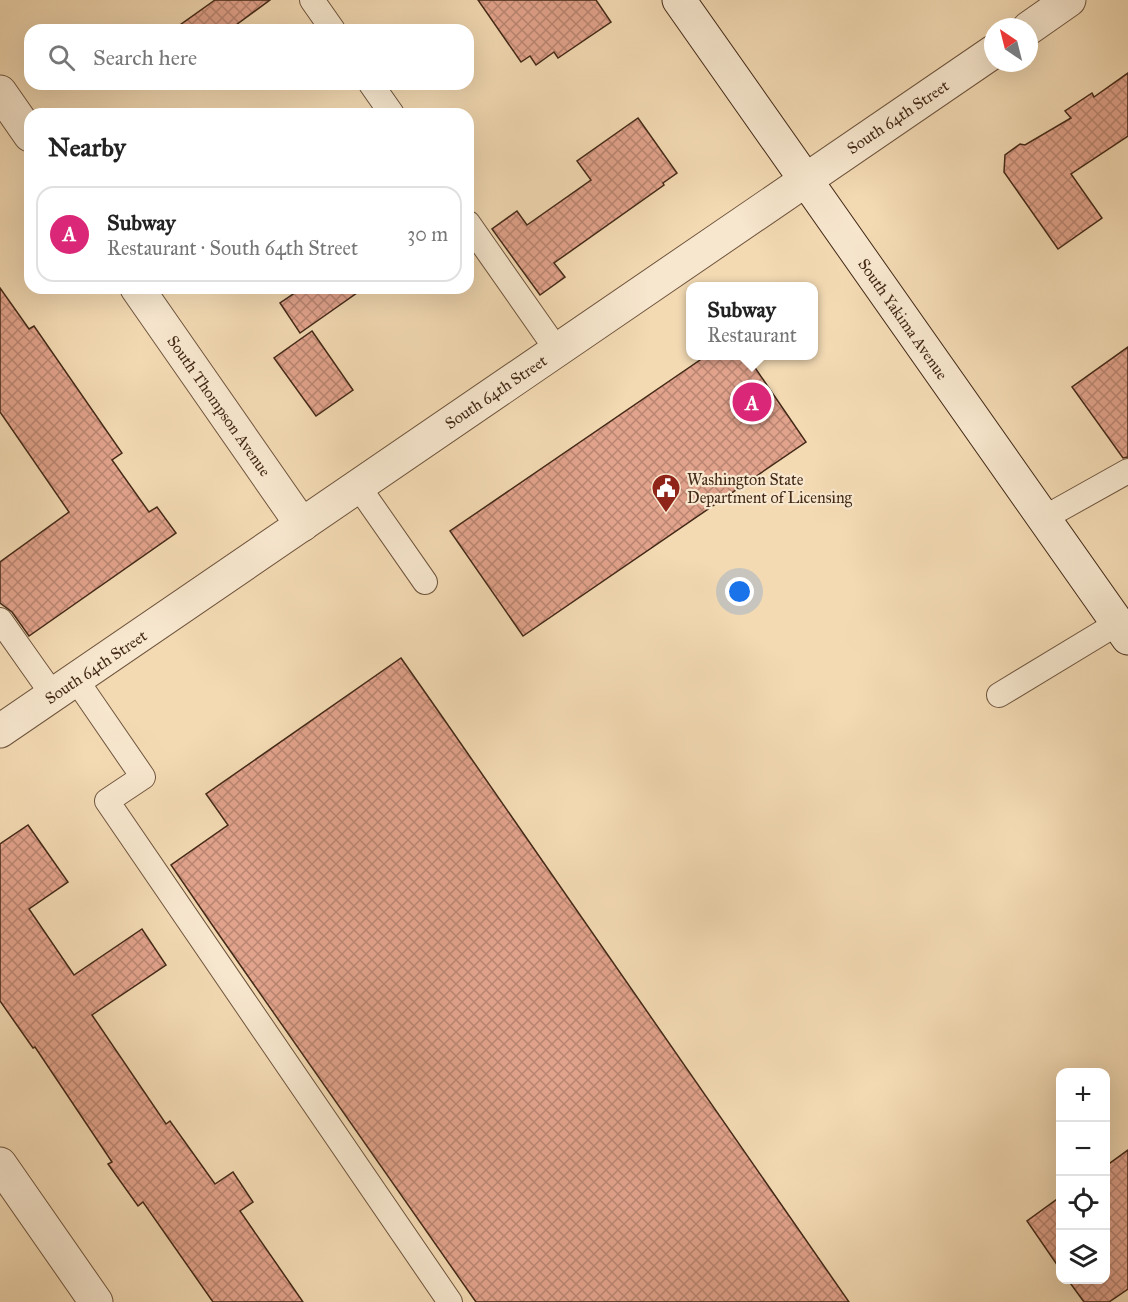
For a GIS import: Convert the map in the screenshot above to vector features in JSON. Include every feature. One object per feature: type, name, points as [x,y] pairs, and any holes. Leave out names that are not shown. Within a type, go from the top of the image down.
[{"type":"street","name":"South Yakima Avenue","points":[[679,0],[1123,631]]},
{"type":"street","points":[[1038,21],[1067,1]]},
{"type":"street","name":"South 64th Street","points":[[0,731],[984,58]]},
{"type":"street","points":[[0,92],[24,126]]},
{"type":"street","name":"South Thompson Avenue","points":[[141,294],[302,525]]},
{"type":"street","points":[[0,1164],[96,1302]]},
{"type":"lane","points":[[312,0],[329,24]]},
{"type":"lane","points":[[375,90],[388,108]]},
{"type":"lane","points":[[474,232],[557,350]]},
{"type":"lane","points":[[1044,518],[1128,471]]},
{"type":"lane","points":[[358,486],[425,582]]},
{"type":"lane","points":[[0,620],[65,688],[143,777],[107,801],[450,1302]]},
{"type":"lane","points":[[999,695],[1123,631]]},
{"type":"building","points":[[215,0],[270,0],[237,24],[181,24]]},
{"type":"building","points":[[478,0],[596,0],[611,22],[558,58],[554,52],[536,65],[530,56],[521,62]]},
{"type":"building","points":[[1128,73],[1128,136],[1071,174],[1102,218],[1058,249],[1004,172],[1005,155],[1020,144],[1025,145],[1071,118],[1065,111],[1092,93],[1094,97]]},
{"type":"building","points":[[638,118],[677,173],[663,183],[664,185],[554,263],[565,277],[540,295],[492,229],[517,211],[527,225],[591,180],[577,161]]},
{"type":"building","points":[[0,288],[29,329],[34,326],[122,453],[112,460],[149,512],[157,507],[176,533],[29,636],[12,612],[0,603],[0,562],[69,512],[0,412]]},
{"type":"building","points":[[293,294],[355,294],[300,333],[280,303]]},
{"type":"building","points":[[312,331],[353,390],[316,416],[274,358]]},
{"type":"building","points":[[1128,347],[1128,457],[1123,458],[1072,387]]},
{"type":"building","points":[[700,360],[750,360],[806,442],[523,636],[450,531]]},
{"type":"building","points":[[401,658],[849,1302],[476,1302],[215,929],[171,865],[228,825],[206,794]]},
{"type":"building","points":[[28,825],[68,882],[29,909],[74,975],[142,929],[166,965],[92,1015],[166,1124],[170,1121],[215,1184],[233,1172],[253,1202],[240,1211],[303,1302],[213,1302],[143,1202],[138,1206],[108,1164],[112,1162],[35,1047],[33,1048],[0,1001],[0,844]]},
{"type":"building","points":[[1128,1150],[1128,1289],[1109,1302],[1084,1302],[1071,1284],[1110,1284],[1110,1163]]},
{"type":"building","points":[[1056,1200],[1056,1263],[1027,1221]]},
{"type":"place","name":"Subway","points":[[752,402]]},
{"type":"place","name":"Washington State Department of Licensing","points":[[666,514]]}]
